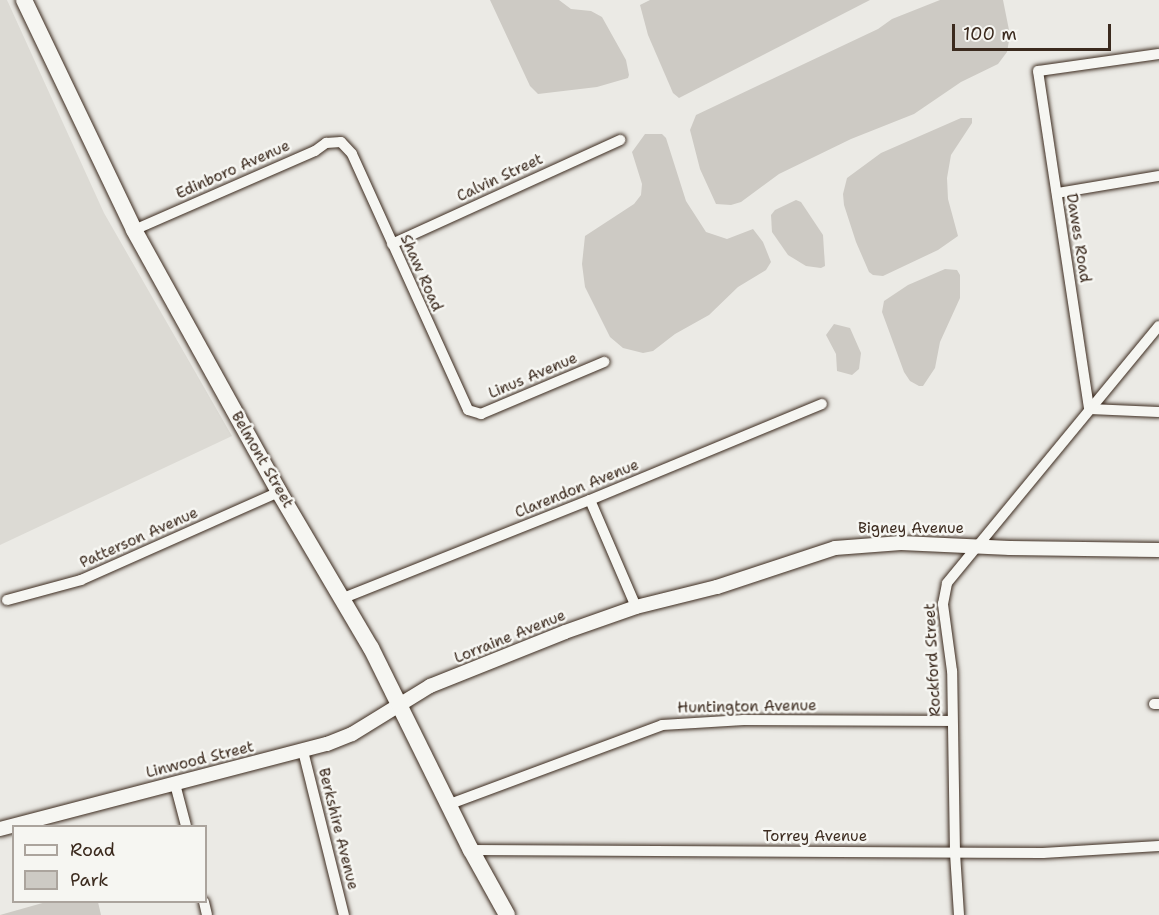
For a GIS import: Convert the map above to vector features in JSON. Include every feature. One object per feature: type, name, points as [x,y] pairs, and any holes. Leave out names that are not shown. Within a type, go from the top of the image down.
[{"type":"main road","name":"Belmont Street","points":[[24,0],[134,230],[401,706],[471,849],[507,915]]},
{"type":"street","name":"Dawes Road","points":[[1089,409],[1038,71],[1159,54]]},
{"type":"street","name":"Calvin Street","points":[[392,244],[620,140]]},
{"type":"street","name":"Edinboro Avenue","points":[[134,230],[315,151],[326,143],[344,143]]},
{"type":"street","name":"Shaw Road","points":[[344,143],[352,154],[462,400],[474,413]]},
{"type":"street","points":[[1057,194],[1159,176]]},
{"type":"street","name":"Rockford Street","points":[[959,915],[955,853],[951,671],[944,598],[950,578],[979,547],[1089,409],[1159,326]]},
{"type":"street","name":"Linus Avenue","points":[[474,413],[487,412],[604,362]]},
{"type":"street","name":"Clarendon Avenue","points":[[341,599],[590,500],[822,404]]},
{"type":"street","points":[[1089,409],[1159,412]]},
{"type":"street","name":"Patterson Avenue","points":[[7,600],[81,580],[279,492]]},
{"type":"street","points":[[590,500],[636,607]]},
{"type":"street","name":"Bigney Avenue","points":[[636,607],[717,587],[842,547],[901,543],[979,547],[1159,550]]},
{"type":"street","name":"Lorraine Avenue","points":[[401,706],[430,686],[565,632],[636,607]]},
{"type":"street","name":"Linwood Street","points":[[19,825],[303,752],[352,734],[401,706]]},
{"type":"street","name":"Huntington Avenue","points":[[450,804],[662,725],[744,720],[951,722]]},
{"type":"street","name":"Berkshire Avenue","points":[[303,752],[344,915]]},
{"type":"street","points":[[175,784],[186,825]]},
{"type":"street","name":"Torrey Avenue","points":[[471,849],[1043,853],[1159,846]]},
{"type":"shaded area","points":[[0,0],[7,0],[104,213],[232,436],[0,545]]},
{"type":"green space","points":[[490,0],[559,0],[571,9],[591,11],[602,17],[626,60],[628,78],[597,87],[538,94],[530,86]]},
{"type":"green space","points":[[650,0],[870,0],[679,98],[673,93],[648,35],[640,5]]},
{"type":"green space","points":[[940,0],[1003,0],[1010,35],[1007,52],[998,64],[961,82],[914,114],[851,139],[779,174],[741,202],[731,205],[716,204],[700,169],[690,130],[696,115],[878,29],[892,19]]},
{"type":"green space","points":[[961,118],[972,118],[972,123],[951,155],[947,178],[948,199],[958,236],[938,250],[883,276],[873,275],[869,272],[856,242],[844,205],[843,194],[847,178],[881,153]]},
{"type":"green space","points":[[645,134],[662,134],[666,138],[686,201],[706,232],[727,239],[753,229],[763,242],[771,262],[766,270],[738,287],[709,315],[675,334],[653,351],[643,353],[623,348],[610,337],[585,287],[582,264],[585,236],[634,204],[641,195],[642,184],[632,152]]},
{"type":"green space","points":[[796,200],[801,202],[823,235],[825,266],[821,268],[806,266],[788,255],[772,232],[771,215],[775,210]]},
{"type":"green space","points":[[945,269],[957,270],[960,275],[960,298],[940,342],[935,368],[923,386],[919,386],[910,381],[904,372],[882,312],[884,301],[908,285]]},
{"type":"green space","points":[[834,324],[850,328],[861,353],[859,369],[852,375],[837,371],[836,354],[826,335]]},
{"type":"green space","points":[[42,903],[98,903],[101,915],[0,915]]}]
